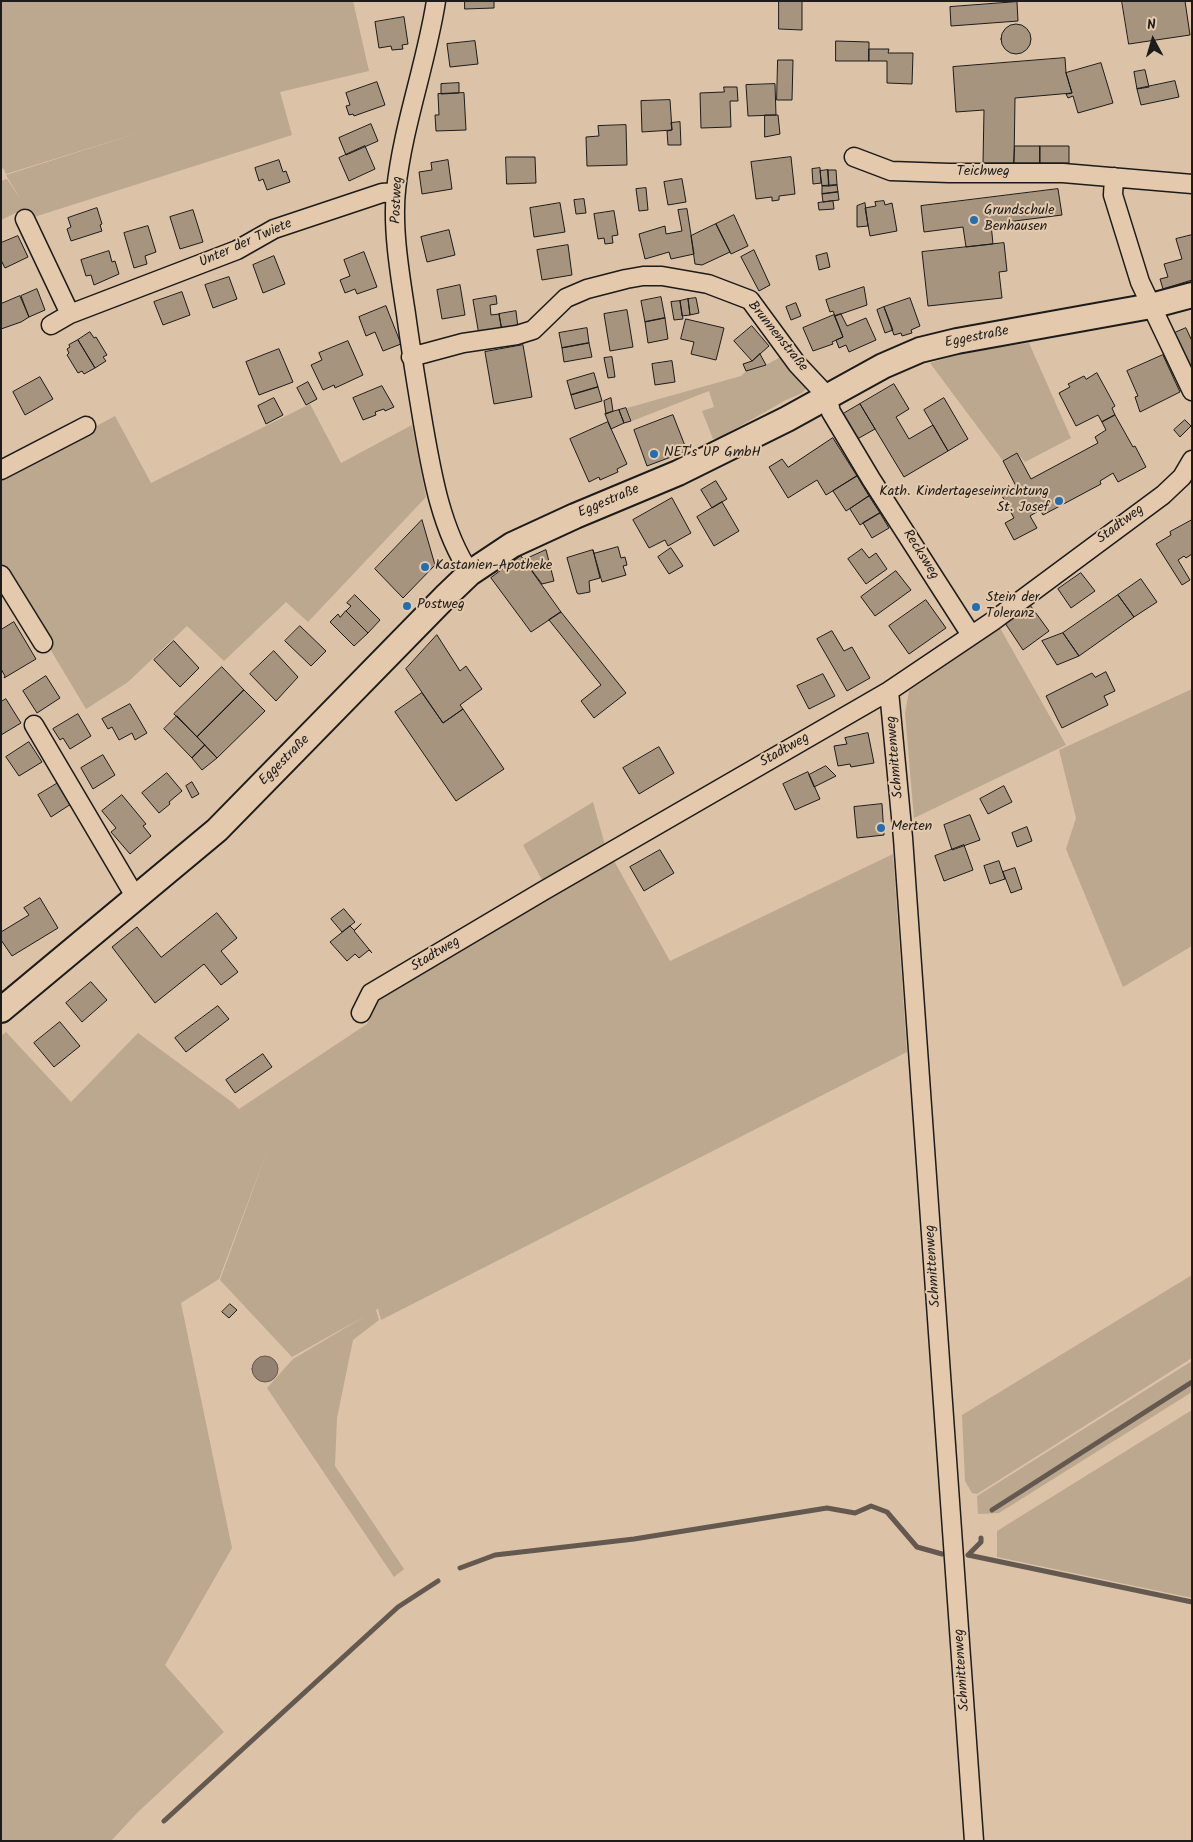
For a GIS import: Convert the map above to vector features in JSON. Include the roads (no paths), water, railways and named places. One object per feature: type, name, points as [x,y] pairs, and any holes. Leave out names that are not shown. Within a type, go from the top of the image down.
[{"type":"main road","name":"Eggestraße","points":[[3,1002],[136,898],[217,830],[447,595],[470,573],[512,545],[678,473],[788,419],[883,366],[920,350],[957,341],[1151,306],[1192,295]]},
{"type":"street","name":"Postweg","points":[[436,1],[432,28],[405,130],[396,192],[396,228],[411,357],[432,473],[448,532],[470,573]]},
{"type":"street","name":"Teichweg","points":[[854,157],[891,171],[1063,173],[1192,184]]},
{"type":"street","points":[[1114,177],[1113,195],[1140,282],[1192,392]]},
{"type":"street","name":"Unter der Twiete","points":[[51,325],[70,314],[237,250],[274,229],[382,193],[396,192]]},
{"type":"street","points":[[25,219],[70,314]]},
{"type":"street","name":"Brunnenstraße","points":[[411,357],[463,343],[517,335],[533,330],[566,298],[587,289],[643,276],[662,276],[708,284],[750,300],[797,364],[827,396]]},
{"type":"street","name":"Recksweg","points":[[827,396],[831,412],[871,479],[971,635]]},
{"type":"street","points":[[1,470],[86,426]]},
{"type":"street","name":"Stadtweg","points":[[361,1013],[371,993],[889,691],[971,635],[1163,495],[1182,477],[1192,460]]},
{"type":"street","points":[[1,575],[43,643]]},
{"type":"street","name":"Schmittenweg","points":[[889,691],[903,838],[974,1841]]},
{"type":"street","points":[[34,726],[136,898]]},
{"type":"waterway","points":[[992,1510],[1192,1382]]},
{"type":"waterway","points":[[460,1568],[495,1555],[634,1539],[827,1508],[855,1513],[871,1506],[887,1512],[917,1547],[942,1554]]},
{"type":"waterway","points":[[968,1555],[981,1542],[981,1538]]},
{"type":"waterway","points":[[968,1555],[1192,1602]]},
{"type":"waterway","points":[[164,1821],[398,1607],[438,1581]]},
{"type":"place","name":"Grundschule Benhausen","points":[[974,220]]},
{"type":"place","name":"NET's UP GmbH","points":[[654,454]]},
{"type":"place","name":"Kath. Kindertageseinrichtung St. Josef","points":[[1059,501]]},
{"type":"place","name":"Kastanien-Apotheke","points":[[425,567]]},
{"type":"place","name":"Postweg","points":[[407,606]]},
{"type":"place","name":"Stein der Toleranz","points":[[976,607]]},
{"type":"place","name":"Merten","points":[[881,828]]}]
